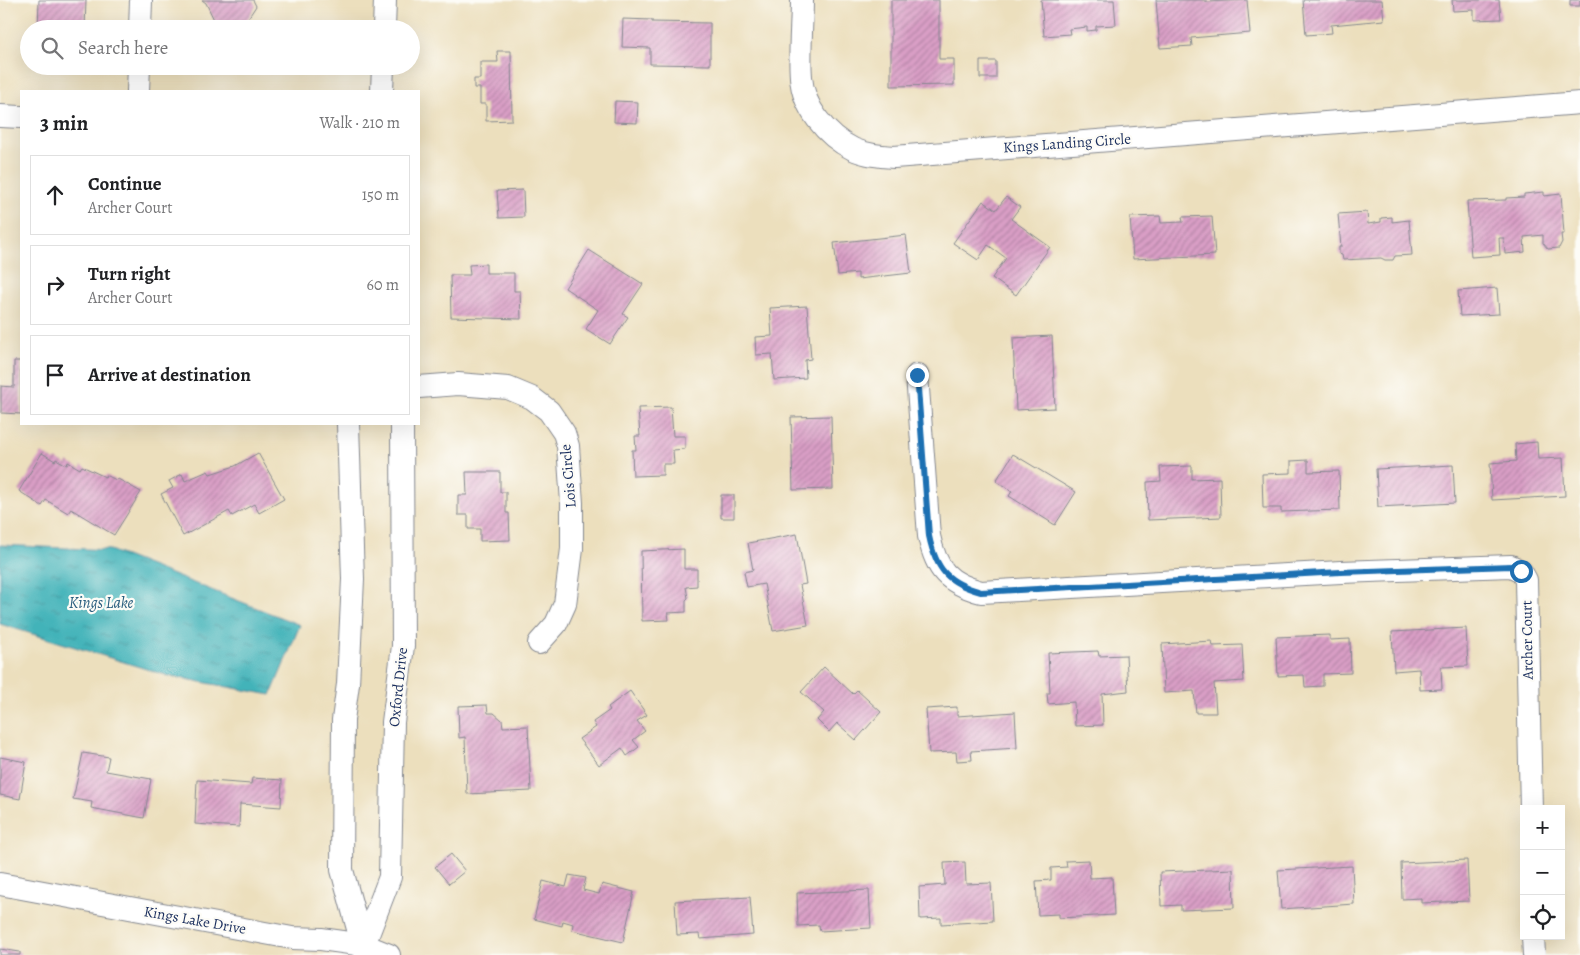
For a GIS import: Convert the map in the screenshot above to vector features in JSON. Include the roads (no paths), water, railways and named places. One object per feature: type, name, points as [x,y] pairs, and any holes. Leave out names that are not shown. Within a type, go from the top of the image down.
[{"type":"street","points":[[140,20],[141,0]]},
{"type":"street","points":[[384,20],[385,0]]},
{"type":"street","name":"Kings Landing Circle","points":[[802,0],[801,78],[807,101],[818,121],[834,138],[853,149],[875,156],[894,157],[1580,103]]},
{"type":"street","points":[[138,90],[139,75]]},
{"type":"street","points":[[382,90],[383,75]]},
{"type":"street","points":[[0,116],[20,116]]},
{"type":"street","name":"Archer Court","points":[[917,375],[929,536],[933,554],[945,574],[963,587],[981,592],[1341,572],[1511,566],[1521,571],[1526,580],[1531,805]]},
{"type":"street","name":"Lois Circle","points":[[420,387],[458,384],[508,388],[538,402],[549,411],[564,433],[568,446],[572,503],[572,549],[565,604],[556,624],[539,643]]},
{"type":"street","points":[[348,425],[353,579],[348,684],[343,720],[342,870],[364,950]]},
{"type":"street","name":"Oxford Drive","points":[[364,950],[390,877],[392,722],[403,646],[402,425]]},
{"type":"street","name":"Kings Lake Drive","points":[[0,884],[292,938],[321,940],[388,955]]},
{"type":"street","points":[[1533,940],[1534,955]]},
{"type":"water","name":"Kings Lake","points":[[0,545],[110,550],[300,625],[271,695],[169,676],[0,624]]}]
